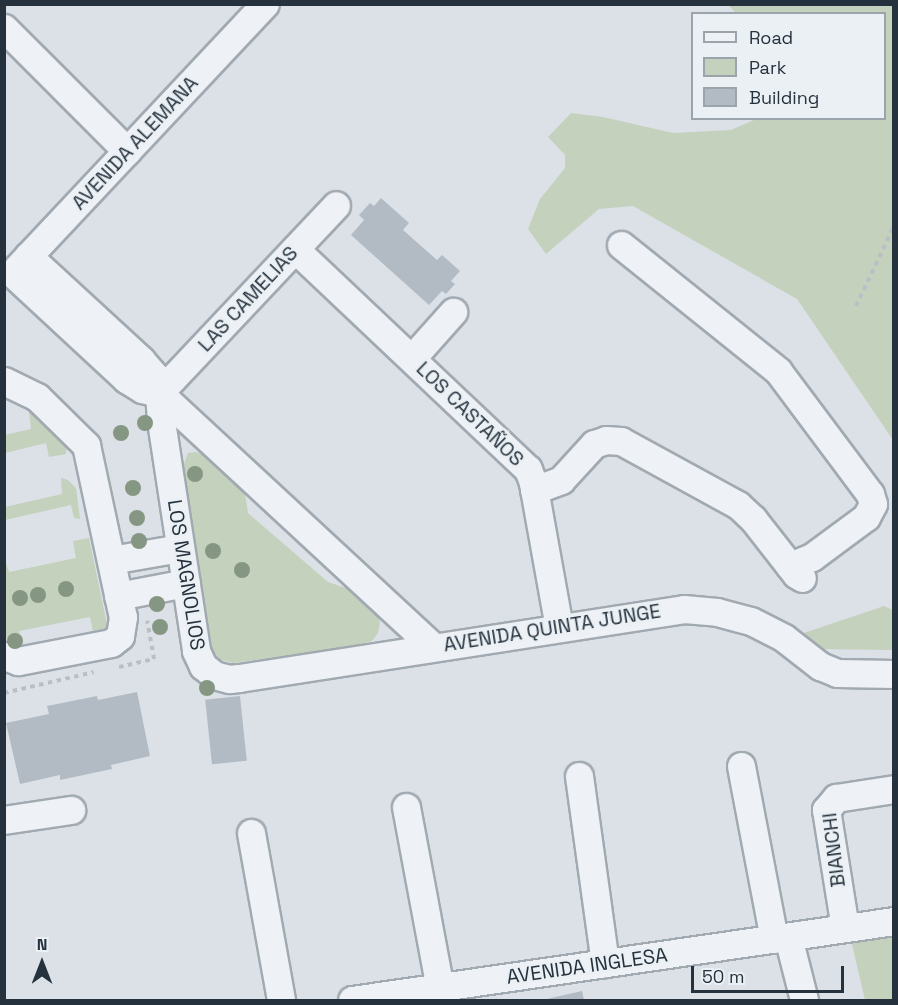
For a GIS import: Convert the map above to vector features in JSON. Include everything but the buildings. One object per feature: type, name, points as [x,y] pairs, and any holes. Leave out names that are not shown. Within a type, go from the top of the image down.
[{"type":"street","name":"AVENIDA ALEMANA","points":[[15,269],[265,4]]},
{"type":"street","points":[[4,28],[128,151]]},
{"type":"street","name":"LAS CAMELIAS","points":[[159,393],[336,205]]},
{"type":"street","points":[[621,245],[778,371],[870,494],[873,504],[866,517],[812,557],[790,566]]},
{"type":"street","name":"LOS CASTAÑOS","points":[[295,249],[523,462],[531,476],[559,627]]},
{"type":"street","name":"AVENIDA QUINTA JUNGE","points":[[15,269],[126,379],[142,389],[159,393],[432,646],[668,610],[717,612],[767,629],[828,670],[847,674],[894,674]]},
{"type":"street","points":[[412,358],[453,312]]},
{"type":"street","points":[[4,381],[38,397],[86,445],[123,624],[117,640],[18,661],[4,656]]},
{"type":"street","name":"LOS MAGNOLIOS","points":[[159,393],[180,548],[199,659],[208,671],[221,678],[239,678],[432,646]]},
{"type":"street","points":[[167,459],[180,443],[189,438],[206,435]]},
{"type":"street","points":[[534,490],[561,480],[594,444],[606,440],[621,441],[738,505],[753,519],[790,566],[804,578],[814,576],[859,543],[866,528]]},
{"type":"street","points":[[111,560],[180,548]]},
{"type":"street","points":[[118,596],[186,583]]},
{"type":"street","points":[[741,766],[781,938],[804,1000]]},
{"type":"street","points":[[579,776],[605,963]]},
{"type":"street","name":"BIANCHI","points":[[845,928],[825,810],[836,798],[894,789]]},
{"type":"street","points":[[406,807],[440,988]]},
{"type":"street","points":[[4,820],[71,810]]},
{"type":"street","points":[[251,833],[281,1000]]},
{"type":"street","name":"AVENIDA INGLESA","points":[[352,1000],[390,998],[440,988],[894,921]]},
{"type":"path","points":[[856,306],[894,226]]},
{"type":"green space","points":[[728,5],[893,5],[893,440],[797,299],[633,206],[599,209],[546,254],[528,229],[540,199],[565,168],[565,155],[548,137],[571,113],[603,117],[673,133],[731,130],[754,120],[886,120],[886,12],[735,12]]},
{"type":"green space","points":[[29,412],[36,414],[67,443],[66,454],[49,457],[46,443],[5,453],[4,435],[31,429]]},
{"type":"green space","points":[[196,452],[209,457],[244,487],[248,513],[328,582],[352,590],[378,616],[380,623],[378,633],[372,641],[349,647],[233,663],[218,659],[210,652],[182,469],[188,453]]},
{"type":"green space","points":[[61,478],[68,480],[76,488],[80,519],[74,518],[71,505],[5,520],[5,507],[62,494]]},
{"type":"green space","points":[[89,538],[108,629],[93,632],[90,617],[19,631],[22,648],[9,650],[4,627],[4,556],[9,572],[76,558],[73,541]]},
{"type":"green space","points":[[884,606],[893,610],[893,650],[819,649],[804,633]]},
{"type":"green space","points":[[893,930],[893,1000],[865,1000],[850,936]]}]
